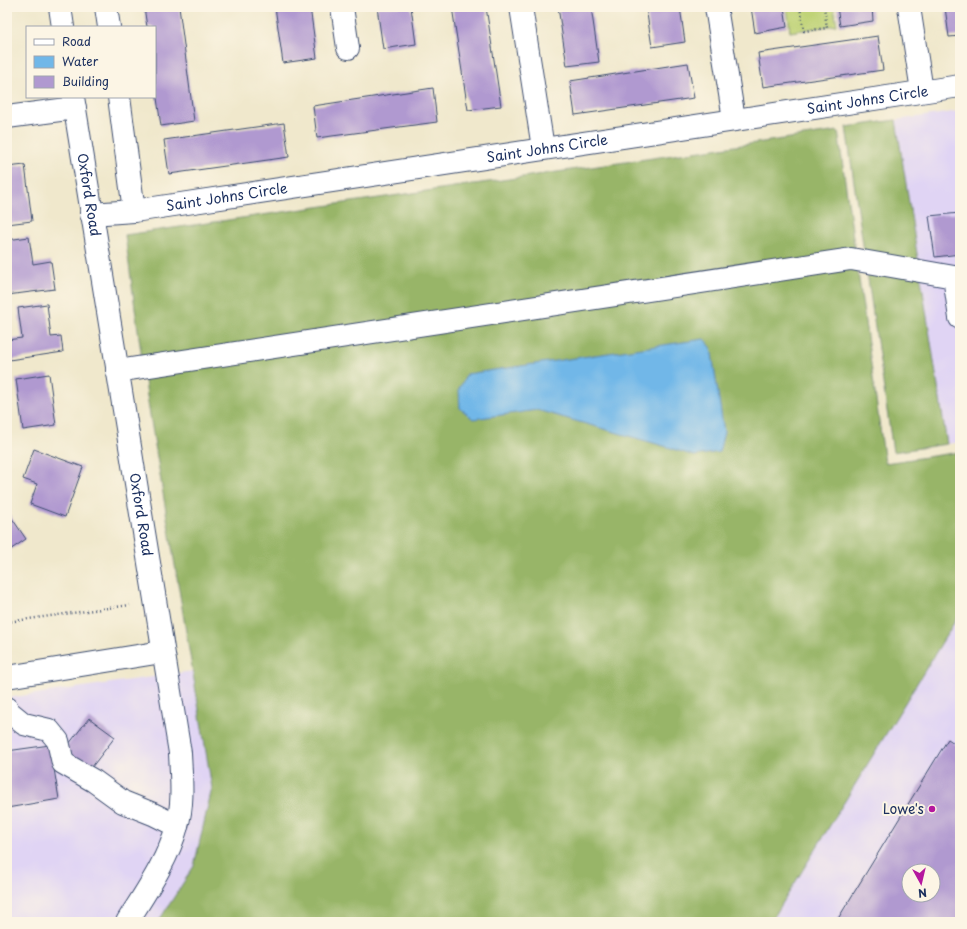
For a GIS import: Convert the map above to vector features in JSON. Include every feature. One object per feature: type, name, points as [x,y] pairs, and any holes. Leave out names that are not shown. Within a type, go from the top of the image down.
[{"type":"street","points":[[60,7],[63,26]]},
{"type":"street","points":[[106,7],[109,26]]},
{"type":"street","points":[[342,7],[348,48]]},
{"type":"street","points":[[521,7],[543,148]]},
{"type":"street","points":[[716,7],[734,119]]},
{"type":"street","points":[[909,7],[922,91]]},
{"type":"street","name":"Saint Johns Circle","points":[[91,214],[134,211],[960,86]]},
{"type":"street","points":[[119,98],[134,211]]},
{"type":"street","points":[[7,117],[74,102]]},
{"type":"street","name":"Oxford Road","points":[[74,102],[162,652],[180,753],[182,794],[177,826],[167,852],[149,887],[127,922]]},
{"type":"street","points":[[117,371],[851,259],[957,276],[960,318]]},
{"type":"street","points":[[7,677],[162,652]]},
{"type":"street","points":[[7,708],[24,724],[49,730],[58,741],[63,763],[94,781],[123,802],[153,814],[177,826]]},
{"type":"path","points":[[800,7],[804,31],[827,28],[824,7]]},
{"type":"path","points":[[7,622],[130,605]]},
{"type":"shaded area","points":[[960,111],[960,442],[947,444],[896,120]]},
{"type":"shaded area","points":[[960,613],[960,922],[771,922]]},
{"type":"shaded area","points":[[193,671],[212,788],[194,866],[158,922],[7,922],[7,698]]},
{"type":"green space","points":[[787,7],[834,7],[837,25],[790,32]]},
{"type":"green space","points":[[896,120],[947,444],[893,452],[846,127]]},
{"type":"green space","points":[[838,131],[885,463],[960,452],[960,613],[771,922],[158,922],[194,866],[212,788],[148,403],[125,235]]},
{"type":"water","points":[[704,339],[711,347],[724,432],[719,452],[694,456],[671,448],[537,410],[473,419],[460,408],[459,389],[467,374]]},
{"type":"building","points":[[144,7],[179,7],[194,121],[161,126],[156,91],[156,26],[147,26]]},
{"type":"building","points":[[275,7],[310,7],[317,58],[283,63]]},
{"type":"building","points":[[377,7],[411,7],[416,44],[383,49]]},
{"type":"building","points":[[452,7],[486,7],[501,106],[468,110]]},
{"type":"building","points":[[558,7],[591,7],[599,62],[567,66]]},
{"type":"building","points":[[646,7],[680,7],[685,42],[652,47]]},
{"type":"building","points":[[751,7],[784,7],[787,27],[755,33]]},
{"type":"building","points":[[837,7],[872,7],[873,21],[840,26]]},
{"type":"building","points":[[945,7],[960,7],[960,36],[949,37]]},
{"type":"building","points":[[878,36],[883,70],[763,87],[758,53]]},
{"type":"building","points":[[688,63],[694,98],[575,115],[570,81]]},
{"type":"building","points":[[433,88],[437,122],[317,138],[313,106]]},
{"type":"building","points":[[284,123],[289,157],[169,174],[164,140]]},
{"type":"building","points":[[25,165],[32,221],[7,224],[7,167]]},
{"type":"building","points":[[960,213],[960,254],[935,257],[929,216]]},
{"type":"building","points":[[29,237],[33,264],[51,261],[55,289],[7,295],[7,240]]},
{"type":"building","points":[[47,304],[51,337],[61,336],[63,352],[9,360],[7,340],[22,338],[18,308]]},
{"type":"building","points":[[49,374],[56,425],[23,430],[16,379]]},
{"type":"building","points":[[34,449],[83,467],[65,517],[30,504],[37,484],[23,479]]},
{"type":"building","points":[[7,511],[26,539],[7,552]]},
{"type":"building","points":[[89,718],[115,737],[88,772],[62,753]]},
{"type":"building","name":"Lowe's","points":[[948,739],[960,747],[960,922],[836,922]]},
{"type":"building","points":[[50,745],[59,799],[7,808],[7,751]]},
{"type":"place","name":"Lowe's","points":[[932,809]]}]
